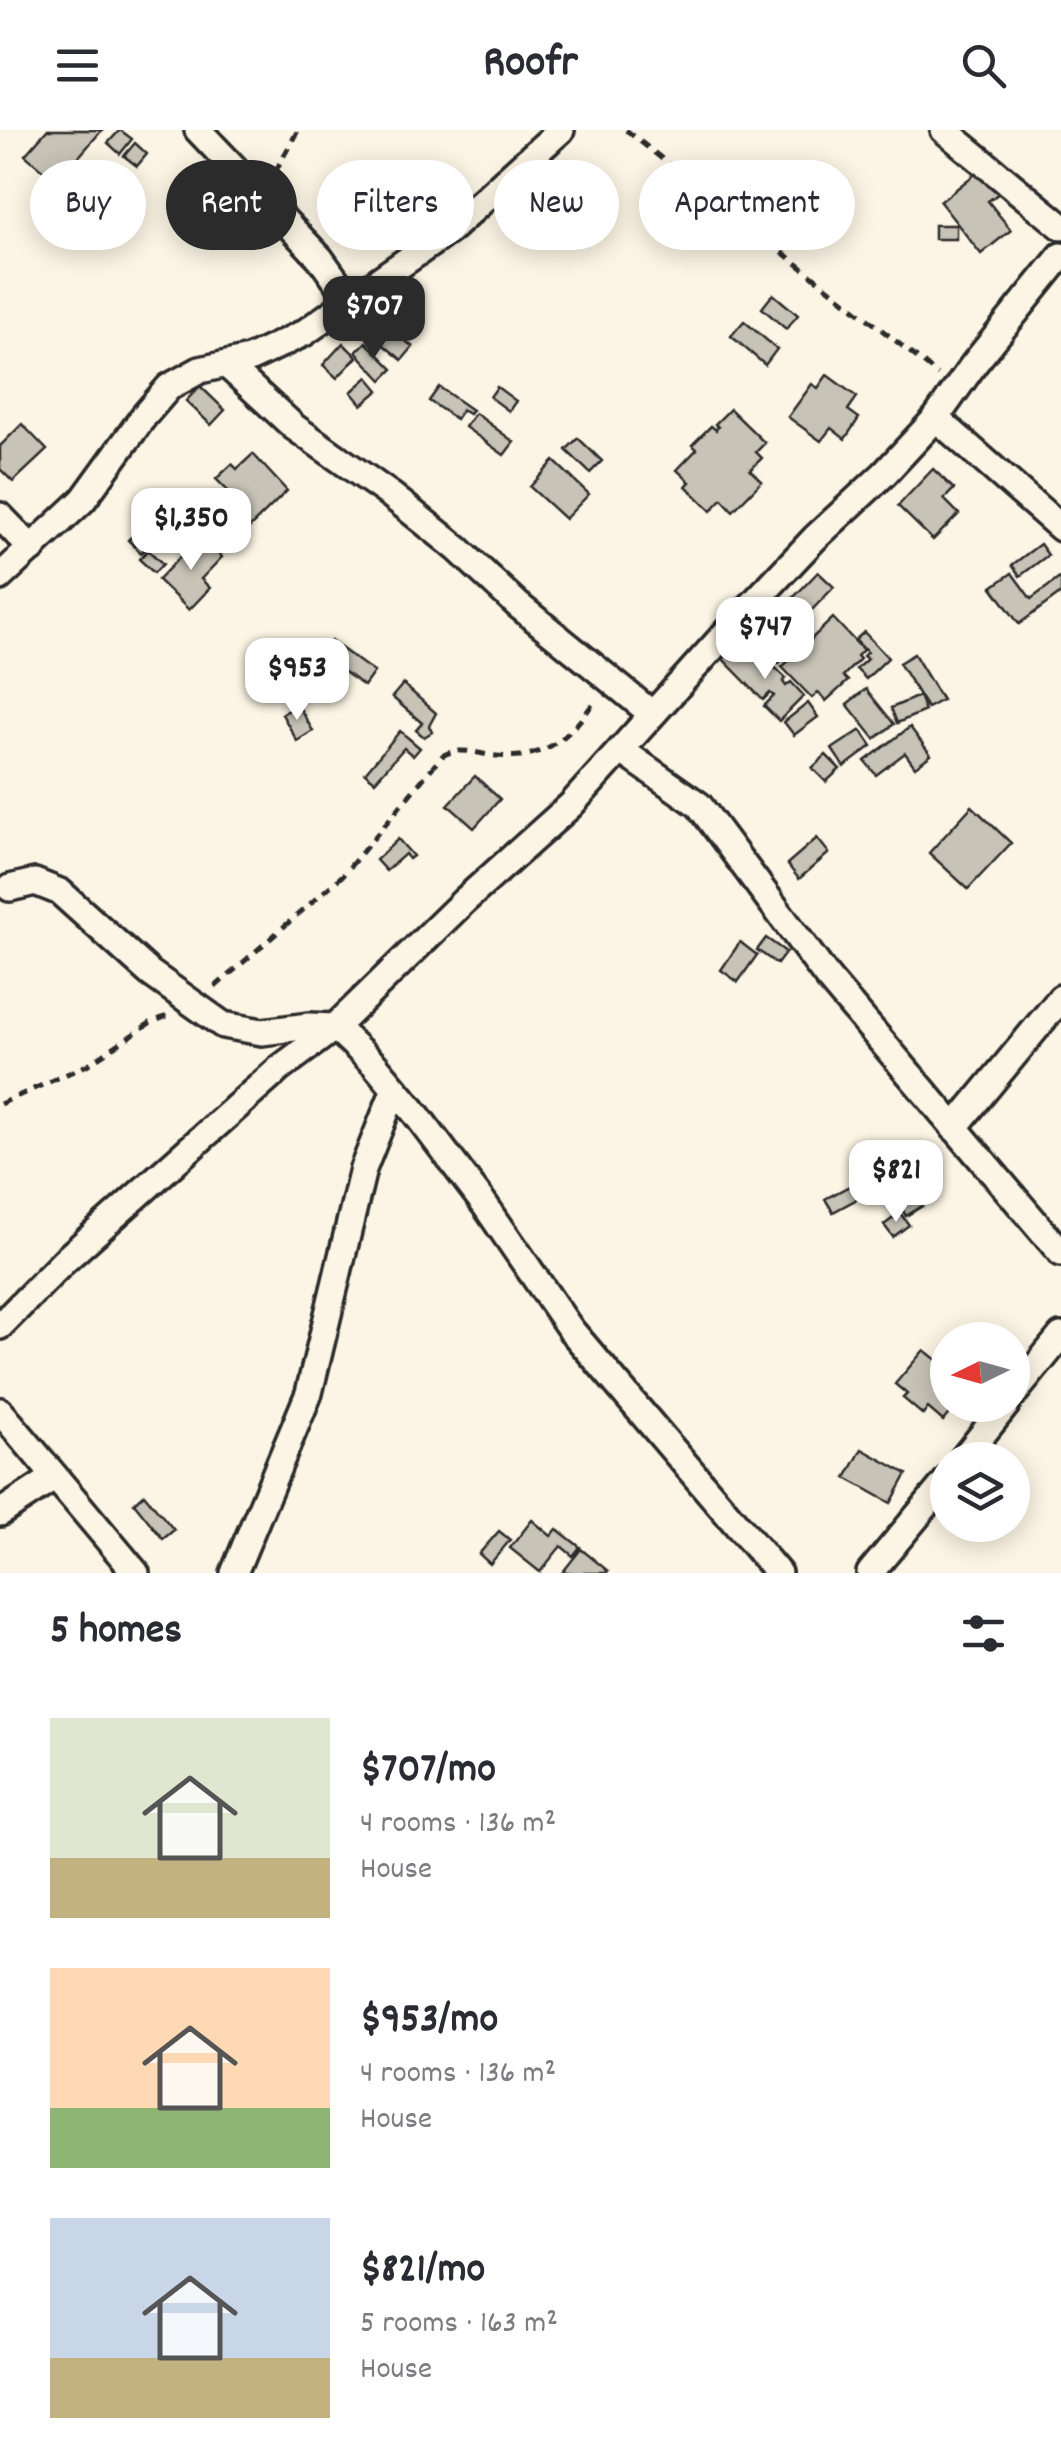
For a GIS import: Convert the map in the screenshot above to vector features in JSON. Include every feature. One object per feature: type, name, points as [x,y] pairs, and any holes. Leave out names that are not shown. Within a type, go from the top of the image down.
[{"type":"street","points":[[198,130],[226,160]]},
{"type":"street","points":[[0,576],[83,500],[144,416],[170,388],[200,370],[271,350],[304,333],[450,230],[561,130]]},
{"type":"street","points":[[944,130],[1061,226]]},
{"type":"street","points":[[297,234],[350,300]]},
{"type":"street","points":[[0,1326],[64,1261],[279,1069],[334,1026],[464,901],[571,806],[815,538],[884,474],[936,418],[1061,256]]},
{"type":"street","points":[[227,365],[294,427],[392,496],[651,714]]},
{"type":"street","points":[[936,418],[1061,528]]},
{"type":"street","points":[[0,516],[32,550]]},
{"type":"street","points":[[622,752],[699,805],[827,977],[1061,1253]]},
{"type":"street","points":[[10,888],[35,882],[60,892],[150,974],[223,1025],[262,1032],[334,1026],[375,1065],[486,1205],[572,1330],[778,1573]]},
{"type":"street","points":[[954,1128],[1061,998]]},
{"type":"street","points":[[234,1573],[310,1393],[364,1169],[395,1090]]},
{"type":"street","points":[[1030,1374],[1061,1336]]},
{"type":"street","points":[[0,1411],[136,1573]]},
{"type":"street","points":[[976,1442],[992,1422]]},
{"type":"street","points":[[0,1513],[55,1476]]},
{"type":"street","points":[[870,1573],[930,1501]]},
{"type":"path","points":[[281,160],[298,130]]},
{"type":"path","points":[[626,130],[956,389]]},
{"type":"path","points":[[0,1104],[76,1070],[150,1022],[210,992],[343,875],[442,756],[460,750],[521,756],[550,747],[576,728],[609,680]]},
{"type":"building","points":[[47,130],[102,130],[76,160],[31,160],[25,155]]},
{"type":"building","points":[[120,130],[132,139],[120,154],[108,143]]},
{"type":"building","points":[[135,143],[147,154],[142,160],[124,156]]},
{"type":"building","points":[[980,170],[998,194],[988,201],[1011,230],[981,254],[940,202]]},
{"type":"building","points":[[934,225],[956,225],[956,239],[934,239]]},
{"type":"building","points":[[773,294],[798,315],[786,329],[762,308]]},
{"type":"building","points":[[744,321],[777,349],[765,365],[731,336]]},
{"type":"building","points":[[385,324],[413,347],[402,360],[374,337]]},
{"type":"building","points":[[366,342],[393,369],[382,380],[356,352]]},
{"type":"building","points":[[343,343],[357,357],[337,378],[323,365]]},
{"type":"building","points":[[827,375],[857,397],[848,410],[859,418],[845,439],[831,428],[821,441],[788,417],[812,384],[818,388]]},
{"type":"building","points":[[368,377],[379,390],[362,405],[351,392]]},
{"type":"building","points":[[200,386],[225,410],[211,425],[186,401]]},
{"type":"building","points":[[439,387],[472,410],[469,414],[462,410],[456,419],[429,401]]},
{"type":"building","points":[[497,387],[516,401],[509,411],[490,397]]},
{"type":"building","points":[[730,409],[765,443],[756,452],[762,458],[750,470],[762,481],[733,511],[722,499],[711,511],[686,486],[690,482],[677,470],[697,449],[692,445],[711,426],[716,430],[715,424]]},
{"type":"building","points":[[475,413],[514,442],[504,455],[465,427]]},
{"type":"building","points":[[22,424],[47,450],[13,482],[0,469],[0,446]]},
{"type":"building","points":[[578,438],[602,461],[590,473],[566,450]]},
{"type":"building","points":[[253,454],[287,491],[248,529],[230,510],[238,501],[216,479],[232,464],[237,469]]},
{"type":"building","points":[[554,461],[589,494],[565,519],[530,487]]},
{"type":"building","points":[[933,469],[954,489],[944,499],[959,514],[933,540],[898,506]]},
{"type":"building","points":[[165,503],[177,517],[141,553],[128,540]]},
{"type":"building","points":[[181,514],[200,531],[191,542],[173,525]]},
{"type":"building","points":[[200,536],[222,557],[201,579],[210,588],[189,610],[158,580]]},
{"type":"building","points":[[1040,544],[1048,555],[1020,576],[1012,565]]},
{"type":"building","points":[[148,550],[163,564],[154,573],[139,559]]},
{"type":"building","points":[[818,572],[834,587],[808,614],[793,598]]},
{"type":"building","points":[[1012,573],[1031,599],[1061,577],[1061,593],[1019,624],[992,587]]},
{"type":"building","points":[[833,618],[863,650],[857,656],[860,659],[843,676],[848,681],[826,701],[818,692],[812,698],[782,667]]},
{"type":"building","points":[[771,625],[777,631],[788,626],[797,635],[793,639],[797,643],[779,663],[755,641]]},
{"type":"building","points":[[864,632],[888,658],[866,679],[856,669],[867,659],[863,656],[867,652],[855,640]]},
{"type":"building","points":[[331,641],[374,672],[364,686],[321,655]]},
{"type":"building","points":[[753,647],[786,678],[786,686],[791,682],[804,696],[779,721],[764,706],[774,696],[770,693],[763,700],[723,659],[732,650],[740,659]]},
{"type":"building","points":[[914,654],[942,700],[927,708],[899,663]]},
{"type":"building","points":[[403,684],[436,713],[429,726],[432,732],[424,737],[416,730],[422,723],[392,697]]},
{"type":"building","points":[[866,689],[894,724],[875,739],[847,704]]},
{"type":"building","points":[[919,696],[925,711],[897,723],[891,708]]},
{"type":"building","points":[[808,703],[818,717],[794,735],[784,722]]},
{"type":"building","points":[[298,705],[313,731],[297,741],[282,714]]},
{"type":"building","points":[[910,727],[931,755],[915,767],[905,753],[876,775],[865,761]]},
{"type":"building","points":[[861,730],[872,746],[844,767],[832,749]]},
{"type":"building","points":[[400,731],[420,748],[413,756],[404,748],[375,781],[365,773]]},
{"type":"building","points":[[826,755],[840,769],[826,782],[812,768]]},
{"type":"building","points":[[475,776],[500,799],[474,828],[448,805]]},
{"type":"building","points":[[972,806],[1011,843],[968,889],[929,853]]},
{"type":"building","points":[[817,838],[829,853],[799,879],[787,864]]},
{"type":"building","points":[[398,839],[413,856],[409,859],[405,854],[386,871],[376,860]]},
{"type":"building","points":[[766,938],[786,952],[777,964],[757,950]]},
{"type":"building","points":[[740,942],[757,955],[738,982],[721,970]]},
{"type":"building","points":[[905,1166],[927,1203],[906,1216],[884,1179]]},
{"type":"building","points":[[874,1173],[881,1186],[833,1212],[825,1199]]},
{"type":"building","points":[[900,1213],[909,1225],[893,1237],[884,1225]]},
{"type":"building","points":[[924,1350],[930,1355],[930,1410],[923,1415],[903,1398],[907,1394],[895,1384]]},
{"type":"building","points":[[862,1449],[907,1474],[891,1503],[846,1478]]},
{"type":"building","points":[[144,1494],[174,1530],[163,1539],[134,1503]]},
{"type":"building","points":[[532,1520],[551,1536],[557,1529],[580,1547],[573,1556],[561,1546],[540,1572],[510,1548]]},
{"type":"building","points":[[499,1531],[510,1540],[490,1564],[479,1554]]},
{"type":"building","points":[[581,1549],[608,1571],[562,1573]]}]
